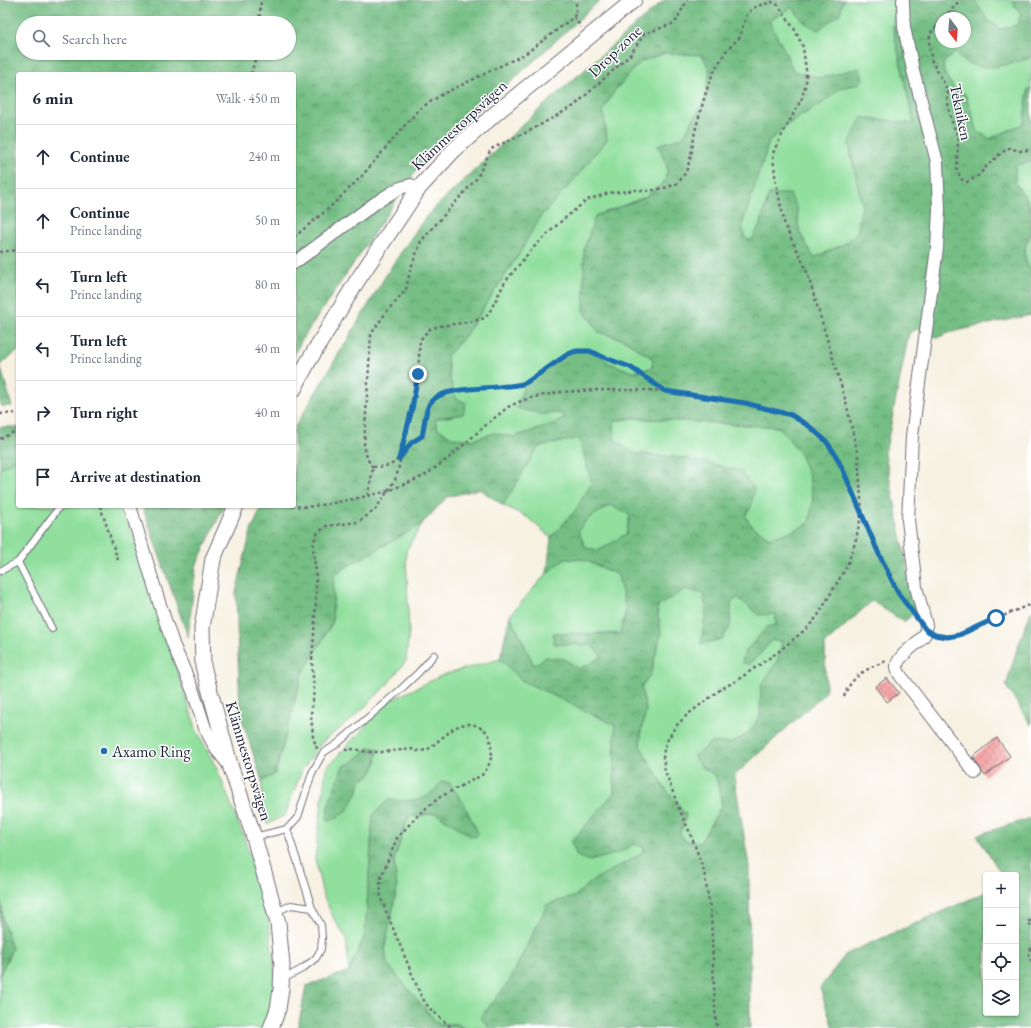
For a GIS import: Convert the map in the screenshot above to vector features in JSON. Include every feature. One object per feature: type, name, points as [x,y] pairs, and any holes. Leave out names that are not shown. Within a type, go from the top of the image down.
[{"type":"street","name":"Klämmestorpsvägen","points":[[296,385],[308,362],[357,281],[419,188],[454,150],[634,0]]},
{"type":"street","points":[[903,0],[904,27],[911,63],[937,162],[939,209],[937,248],[912,436],[908,520],[916,586],[926,625],[926,634],[901,657],[898,661],[897,667],[900,675],[975,773]]},
{"type":"street","points":[[296,262],[391,193],[400,188],[411,185],[419,188]]},
{"type":"street","points":[[131,508],[156,595],[205,728],[216,749],[231,768]]},
{"type":"street","name":"Klämmestorpsvägen","points":[[235,508],[213,559],[202,628],[203,666],[231,768],[254,837],[276,912],[281,943],[282,965],[278,1009],[271,1028]]},
{"type":"lane","points":[[0,571],[18,562],[58,508]]},
{"type":"lane","points":[[18,562],[52,629]]},
{"type":"lane","points":[[254,837],[287,829],[298,817],[312,774],[324,753],[337,744],[400,690],[434,655]]},
{"type":"lane","points":[[281,979],[302,969],[316,958],[321,949],[321,925],[312,908],[287,829]]},
{"type":"lane","points":[[276,912],[292,906],[312,908]]},
{"type":"path","points":[[260,16],[261,0]]},
{"type":"path","points":[[296,235],[361,177],[419,109],[443,94],[525,54],[574,17],[576,11],[576,0]]},
{"type":"path","name":"Drop-zone","points":[[373,467],[367,457],[364,445],[371,334],[387,310],[406,290],[410,271],[421,241],[477,178],[491,149],[574,106],[630,55],[644,34],[675,23],[687,0]]},
{"type":"path","points":[[949,12],[960,0]]},
{"type":"path","points":[[452,1028],[429,1008],[421,996],[381,898],[380,880],[397,838],[419,814],[440,797],[482,774],[488,767],[492,755],[490,737],[483,729],[475,725],[468,724],[460,725],[427,750],[417,751],[412,749],[367,752],[354,749],[324,753],[318,751],[311,714],[314,691],[312,662],[316,604],[316,573],[313,547],[316,535],[326,526],[358,522],[375,510],[394,480],[398,471],[399,459],[412,409],[418,374],[420,340],[425,334],[430,329],[439,326],[469,322],[484,318],[489,313],[505,282],[532,249],[558,224],[587,200],[609,193],[650,190],[668,187],[678,183],[686,172],[691,156],[697,124],[713,74],[726,51],[740,37],[745,18],[751,10],[772,2],[778,5],[795,30],[803,47],[806,70],[806,83],[802,98],[774,150],[773,158],[776,183],[785,226],[806,270],[846,402],[858,456],[862,512],[855,542],[847,566],[817,617],[806,629],[778,652],[741,678],[721,689],[687,715],[675,727],[664,749],[663,757],[665,771],[704,871],[711,915],[716,1028]]},
{"type":"path","name":"Tekniken","points":[[935,29],[930,34],[929,46],[932,62],[948,92],[947,100],[951,119],[958,138],[957,170],[961,179],[967,182],[978,176],[997,157],[1009,148],[1020,151],[1031,150]]},
{"type":"path","points":[[251,72],[254,60]]},
{"type":"path","points":[[0,252],[16,250]]},
{"type":"path","points":[[368,496],[373,467],[395,463],[411,443],[422,436],[427,410],[431,402],[438,397],[453,391],[522,384],[568,354],[576,351],[590,351],[630,367],[665,391]]},
{"type":"path","points":[[296,506],[307,507],[328,504],[368,496],[388,491],[424,476],[450,457],[508,407],[521,401],[561,392],[596,390],[665,391],[745,403],[791,415],[809,426],[826,441],[835,454],[862,512],[878,552],[898,593],[908,606]]},
{"type":"path","points":[[0,414],[16,413]]},
{"type":"path","points":[[0,439],[16,431]]},
{"type":"path","points":[[101,508],[118,560]]},
{"type":"path","points":[[926,630],[935,635],[947,637],[959,635],[1031,604]]},
{"type":"path","points":[[844,697],[846,689],[861,672],[870,667],[901,657]]},
{"type":"path","points":[[1031,921],[1028,921],[1031,928]]},
{"type":"path","points":[[1031,948],[1028,957],[1031,961]]},
{"type":"green space","points":[[0,0],[600,0],[513,80],[429,152],[301,341],[296,352],[296,72],[16,72],[16,353],[0,365]]},
{"type":"green space","points":[[664,0],[843,0],[840,14],[818,30],[804,22],[792,7],[769,21],[793,71],[820,78],[859,68],[863,78],[859,84],[842,87],[821,104],[785,126],[769,142],[742,225],[744,237],[751,241],[761,223],[769,194],[790,194],[797,209],[799,231],[814,258],[848,242],[858,230],[862,205],[849,144],[862,117],[914,124],[893,28],[896,0],[974,0],[987,19],[1000,29],[1018,25],[1021,14],[1011,0],[1031,0],[1031,54],[1029,58],[1014,63],[982,67],[967,63],[955,53],[943,63],[944,73],[955,90],[965,94],[978,132],[990,139],[1024,123],[1028,89],[1031,88],[1031,162],[1015,165],[1015,183],[1027,200],[1031,212],[1031,229],[1024,252],[1028,268],[1031,269],[1031,315],[951,332],[937,338],[919,328],[909,333],[885,454],[916,611],[904,622],[872,601],[825,644],[826,692],[734,776],[749,866],[750,1028],[490,1028],[480,1018],[509,982],[547,905],[574,897],[592,881],[643,852],[643,847],[634,844],[618,853],[590,861],[577,856],[571,842],[614,793],[615,725],[521,680],[500,659],[510,615],[534,665],[546,657],[564,659],[579,669],[602,657],[591,645],[554,644],[553,633],[620,634],[626,610],[618,575],[583,559],[565,559],[547,573],[551,538],[575,511],[592,483],[579,438],[538,447],[503,505],[479,489],[447,497],[422,524],[334,574],[332,623],[302,675],[275,774],[262,781],[240,713],[236,592],[251,531],[261,508],[296,508],[296,425],[391,267],[426,216],[533,115]],"holes":[[[665,53],[702,55],[710,71],[705,100],[683,137],[658,145],[668,169],[665,181],[646,197],[595,216],[584,249],[584,311],[599,332],[626,340],[653,359],[652,368],[633,372],[609,363],[596,351],[572,351],[524,385],[517,408],[540,414],[561,413],[564,419],[543,428],[513,437],[494,433],[472,440],[454,438],[438,429],[435,419],[463,414],[466,403],[456,398],[449,377],[447,356],[465,336],[519,254],[540,217],[573,181],[607,139],[603,110],[615,90],[640,62]],[[633,418],[780,427],[799,452],[809,475],[813,502],[809,523],[793,531],[769,538],[751,525],[745,516],[751,507],[754,488],[740,471],[691,459],[632,453],[614,439],[614,421]],[[610,505],[630,515],[626,534],[600,550],[586,548],[578,531],[586,520]],[[685,589],[703,594],[706,609],[701,644],[722,639],[730,627],[731,604],[737,597],[759,615],[776,614],[776,625],[767,627],[744,653],[742,663],[749,664],[772,640],[782,641],[778,660],[761,686],[760,716],[748,734],[731,743],[711,743],[693,757],[702,767],[716,776],[722,805],[700,843],[684,840],[680,833],[686,815],[665,788],[640,746],[641,732],[646,710],[641,687],[650,675],[661,635],[657,607]]]},
{"type":"green space","points":[[843,0],[896,0],[893,28],[914,124],[862,118],[849,144],[862,205],[858,230],[848,242],[814,258],[799,231],[797,209],[769,194],[761,223],[751,241],[744,237],[742,225],[769,142],[785,126],[821,104],[842,87],[859,84],[859,69],[820,78],[793,71],[769,21],[792,7],[804,22],[840,14]]},
{"type":"green space","points":[[974,0],[1011,0],[1021,14],[1018,25],[1000,29],[987,19]]},
{"type":"green space","points":[[665,53],[702,55],[710,71],[705,100],[683,137],[658,145],[668,169],[665,181],[646,197],[595,216],[599,332],[625,340],[653,359],[652,368],[633,372],[609,363],[596,351],[572,351],[524,385],[540,414],[561,413],[565,419],[543,428],[513,437],[494,433],[472,440],[453,438],[438,429],[435,419],[463,414],[452,386],[447,356],[465,336],[519,254],[540,217],[573,181],[607,139],[603,110],[615,90],[640,62]]},
{"type":"green space","points":[[955,53],[967,63],[1029,58],[1031,54],[1031,88],[1028,89],[1024,123],[990,139],[978,132],[965,94],[955,90],[944,73],[943,63]]},
{"type":"green space","points":[[1031,162],[1031,212],[1027,200],[1015,183],[1015,165]]},
{"type":"green space","points":[[1031,229],[1031,269],[1028,268],[1024,252]]},
{"type":"green space","points":[[0,365],[12,406],[0,406]]},
{"type":"green space","points":[[633,418],[780,427],[799,452],[809,475],[813,502],[809,523],[793,531],[769,538],[751,525],[745,516],[751,507],[691,459],[632,453],[614,439],[614,421]]},
{"type":"green space","points":[[0,427],[16,427],[16,460],[0,468]]},
{"type":"green space","points":[[579,437],[592,483],[575,511],[551,538],[527,517],[503,505],[538,447]]},
{"type":"green space","name":"Axamo Ring","points":[[16,460],[16,508],[124,508],[197,731],[218,771],[244,838],[267,910],[276,979],[275,1000],[267,1028],[0,1028],[0,975],[12,949],[3,920],[0,888],[0,468]]},
{"type":"green space","points":[[610,505],[630,515],[626,535],[600,550],[586,548],[578,531],[586,520]]},
{"type":"green space","points":[[143,508],[223,508],[196,566],[188,637]]},
{"type":"green space","points":[[422,524],[406,551],[409,632],[406,661],[386,686],[352,719],[322,742],[302,770],[285,815],[268,824],[262,813],[262,781],[275,774],[302,675],[332,623],[334,574]]},
{"type":"green space","points":[[565,559],[583,559],[618,575],[626,610],[620,634],[600,633],[554,644],[591,645],[602,657],[579,670],[564,659],[533,665],[510,615],[547,573]]},
{"type":"green space","points":[[685,589],[703,594],[706,609],[701,644],[730,627],[731,604],[738,597],[747,604],[776,613],[776,625],[755,640],[744,653],[761,653],[772,640],[782,641],[778,660],[761,686],[760,716],[748,734],[731,743],[711,743],[702,767],[716,776],[722,805],[700,843],[684,841],[680,833],[686,815],[665,788],[640,746],[641,732],[646,710],[641,687],[650,675],[661,635],[657,607]]},
{"type":"green space","points":[[1031,611],[1031,725],[1006,686],[1016,652]]},
{"type":"green space","points":[[500,659],[521,680],[615,725],[614,793],[571,842],[618,853],[634,844],[643,847],[643,852],[592,881],[574,897],[547,905],[509,982],[481,1018],[490,1028],[464,1028],[457,1024],[438,1024],[387,964],[385,947],[397,889],[394,860],[408,817],[436,813],[471,836],[478,833],[464,805],[450,783],[442,782],[430,794],[418,800],[388,800],[373,815],[365,935],[349,971],[346,938],[335,921],[323,895],[315,859],[326,768],[389,701],[443,675]],"holes":[[[370,747],[371,774],[360,782],[357,794],[328,807],[343,767],[353,762]]]},
{"type":"green space","points":[[370,747],[378,749],[376,764],[371,774],[360,782],[357,794],[347,811],[333,820],[327,821],[328,807],[343,766],[353,762]]},
{"type":"green space","points":[[442,781],[450,783],[464,805],[478,833],[476,837],[471,836],[436,813],[408,817],[394,860],[397,889],[385,947],[387,964],[438,1024],[457,1024],[464,1028],[298,1028],[306,986],[349,971],[365,935],[373,815],[388,800],[418,800],[430,794]]},
{"type":"green space","points":[[1031,818],[1031,1028],[833,1028],[820,988],[846,954],[983,893],[983,1016],[1019,1016],[1019,872],[1000,872],[977,835]]},
{"type":"green space","points":[[0,888],[3,920],[12,949],[0,975]]},
{"type":"building","points":[[887,678],[899,693],[887,702],[875,687]]},
{"type":"building","points":[[997,738],[1010,756],[985,776],[973,757]]},
{"type":"place","name":"Axamo Ring","points":[[104,751]]},
{"type":"route","points":[[418,374],[412,409],[399,459],[411,443],[422,436],[424,419],[427,410],[431,402],[438,397],[453,391],[522,384],[568,354],[576,351],[590,351],[630,367],[650,379],[665,391],[745,403],[791,415],[809,426],[826,441],[835,454],[862,512],[878,552],[898,593],[926,630],[935,635],[947,637],[959,635],[996,618]]}]
